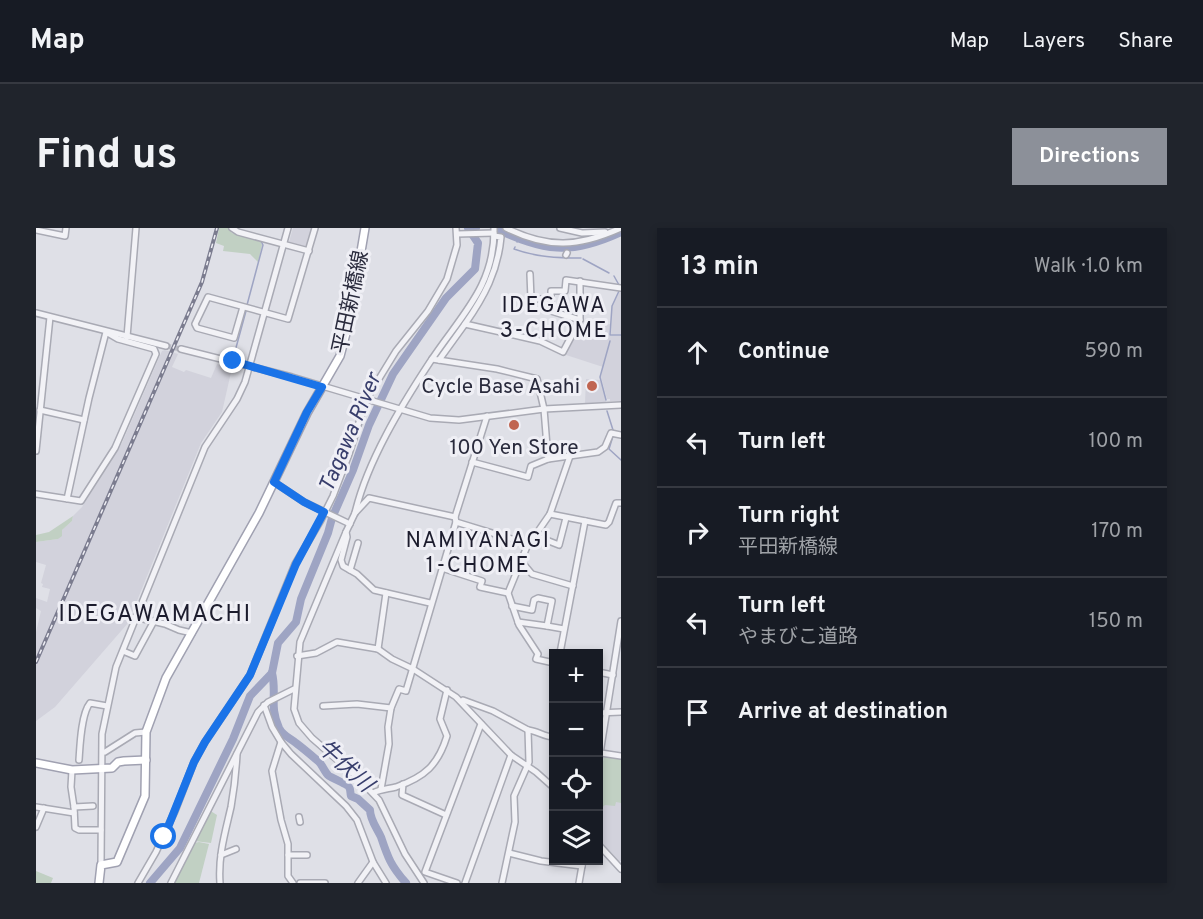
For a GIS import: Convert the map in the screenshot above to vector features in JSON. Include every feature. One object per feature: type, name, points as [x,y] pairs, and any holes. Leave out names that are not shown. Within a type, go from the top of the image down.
[{"type":"main road","name":"平田新橋線","points":[[101,865],[114,864],[120,858],[145,796],[146,732],[166,678],[274,482],[307,412],[332,372],[346,338],[365,228]]},
{"type":"main road","points":[[36,763],[72,770],[112,768],[118,762],[146,760]]},
{"type":"main road","points":[[99,883],[101,865]]},
{"type":"street","points":[[36,230],[65,236],[66,228]]},
{"type":"street","points":[[127,337],[136,228]]},
{"type":"street","points":[[232,228],[237,232],[309,251]]},
{"type":"street","points":[[101,865],[102,734],[112,682],[135,617],[206,447],[237,399],[249,366],[288,228]]},
{"type":"street","points":[[243,307],[234,338],[197,328],[195,324],[208,297],[288,319],[315,228]]},
{"type":"street","points":[[506,228],[539,242],[556,244],[578,242],[621,228]]},
{"type":"street","points":[[560,228],[582,233],[599,231],[608,233]]},
{"type":"street","points":[[138,883],[156,852],[175,811],[194,762],[250,675],[296,564],[325,512],[349,454],[367,400],[396,351],[428,311],[442,289],[455,255],[457,232],[494,232],[501,237],[496,267],[484,296],[439,360]]},
{"type":"street","points":[[424,883],[405,854],[379,800],[299,723],[294,709],[293,689],[302,636],[355,513],[383,440],[399,410],[432,359],[480,291],[490,266],[494,232]]},
{"type":"street","points":[[530,274],[531,299],[550,299]]},
{"type":"street","points":[[580,320],[551,310],[551,291],[565,291],[564,280],[621,288]]},
{"type":"street","points":[[465,324],[540,340],[563,352],[580,320],[580,281]]},
{"type":"street","points":[[36,313],[166,346]]},
{"type":"street","points":[[36,451],[43,354],[50,317]]},
{"type":"street","points":[[67,499],[106,332]]},
{"type":"street","points":[[36,494],[81,501],[115,448],[156,354],[154,349],[118,339],[106,332]]},
{"type":"street","points":[[181,349],[249,366],[424,417],[445,420],[621,405]]},
{"type":"street","points":[[432,359],[497,369],[537,379],[544,410],[548,459]]},
{"type":"street","points":[[40,410],[84,420]]},
{"type":"street","points":[[381,789],[389,744],[388,727],[391,708],[399,689],[406,691],[430,603],[487,416]]},
{"type":"street","points":[[472,462],[528,477],[531,466],[548,459],[598,452],[605,447],[611,433],[621,435]]},
{"type":"street","points":[[549,662],[536,659],[538,654],[518,622],[508,593],[528,544],[550,514],[570,456]]},
{"type":"street","points":[[274,482],[304,502],[349,523]]},
{"type":"street","points":[[355,513],[369,498],[455,519],[528,544]]},
{"type":"street","points":[[550,514],[606,525],[616,503],[621,503]]},
{"type":"street","points":[[536,536],[559,545],[566,518]]},
{"type":"street","points":[[561,649],[585,521]]},
{"type":"street","points":[[346,532],[341,564],[374,590],[430,603]]},
{"type":"street","points":[[350,570],[358,543]]},
{"type":"street","points":[[521,561],[532,574],[573,586]]},
{"type":"street","points":[[442,568],[482,581],[480,587],[508,593]]},
{"type":"street","points":[[378,649],[386,593]]},
{"type":"street","points":[[512,606],[532,610],[534,600],[538,598],[552,601],[547,626]]},
{"type":"street","points":[[135,617],[192,633]]},
{"type":"street","points":[[123,651],[135,656],[154,621]]},
{"type":"street","points":[[603,737],[621,621]]},
{"type":"street","points":[[518,622],[564,629]]},
{"type":"street","points":[[297,656],[316,653],[337,642],[378,649],[456,697],[511,755],[549,784]]},
{"type":"street","points":[[603,673],[613,675]]},
{"type":"street","points":[[171,883],[258,712],[266,704],[293,689]]},
{"type":"street","points":[[373,793],[403,783],[432,768],[447,736],[440,719],[447,690]]},
{"type":"street","points":[[456,697],[493,711],[528,730],[549,737]]},
{"type":"street","points":[[79,760],[81,727],[87,706],[90,703],[107,706]]},
{"type":"street","points":[[266,704],[272,727],[281,742],[348,808],[357,820],[384,881],[376,883]]},
{"type":"street","points":[[323,706],[357,704],[391,708]]},
{"type":"street","points":[[603,712],[621,712]]},
{"type":"street","points":[[457,883],[425,872],[481,724]]},
{"type":"street","points":[[502,883],[515,822],[514,796],[527,767],[530,751],[528,730]]},
{"type":"street","points":[[105,752],[135,733],[146,732]]},
{"type":"street","points":[[281,742],[272,771],[288,844],[288,876],[293,883]]},
{"type":"street","points":[[220,883],[219,865],[234,788],[237,751]]},
{"type":"street","points":[[603,753],[621,756]]},
{"type":"street","points":[[465,883],[511,755]]},
{"type":"street","points":[[72,770],[71,788],[75,828],[101,830]]},
{"type":"street","points":[[403,783],[402,795],[446,815]]},
{"type":"street","points":[[36,807],[74,810],[93,806]]},
{"type":"street","points":[[36,827],[44,808]]},
{"type":"street","points":[[221,855],[236,849]]},
{"type":"street","points":[[603,849],[620,865]]},
{"type":"street","points":[[509,853],[549,861]]},
{"type":"street","points":[[288,855],[307,855]]},
{"type":"street","points":[[358,883],[374,862]]},
{"type":"street","points":[[579,883],[583,865]]},
{"type":"street","points":[[300,883],[325,883]]},
{"type":"shaded area","points":[[293,228],[313,228],[308,247],[289,242]]},
{"type":"shaded area","points":[[621,289],[621,334],[611,334],[612,306]]},
{"type":"shaded area","points":[[581,322],[593,327],[610,324],[609,336],[621,336],[621,401],[607,399],[601,377],[603,367],[563,354]]},
{"type":"shaded area","points":[[162,351],[178,354],[172,367],[184,372],[186,370],[211,378],[217,364],[232,368],[222,412],[201,443],[128,623],[55,707],[36,721],[36,632],[41,611],[36,608],[36,598],[47,602],[50,589],[42,587],[46,565],[36,562],[36,542],[58,539],[62,530],[82,507],[122,443]]},
{"type":"shaded area","points":[[586,379],[600,380],[606,402],[585,403]]},
{"type":"shaded area","points":[[621,758],[621,861],[603,843],[603,783]]},
{"type":"green space","points":[[219,228],[228,228],[232,233],[261,242],[258,262],[250,254],[223,251],[224,246],[216,243]]},
{"type":"green space","points":[[73,516],[72,521],[62,530],[62,536],[58,539],[36,542],[36,535],[49,532]]},
{"type":"green space","points":[[604,755],[621,758],[621,803],[616,802],[615,806],[603,807]]},
{"type":"green space","points":[[209,810],[217,815],[211,843],[194,841]]},
{"type":"green space","points":[[194,843],[209,844],[199,883],[172,883]]},
{"type":"green space","points":[[36,871],[53,878],[51,883],[36,883]]},
{"type":"waterway","name":"Tagawa River","points":[[150,883],[180,848],[233,739],[250,696],[272,673],[278,643],[296,622],[301,599],[332,518],[369,425],[393,374],[446,298],[475,269],[478,243],[468,228]]},
{"type":"waterway","points":[[494,228],[528,242],[557,248],[586,245],[621,232]]},
{"type":"waterway","points":[[247,305],[263,245],[261,241]]},
{"type":"waterway","points":[[515,247],[514,249],[522,252],[539,255],[581,258]]},
{"type":"waterway","points":[[583,259],[609,273]]},
{"type":"waterway","points":[[614,276],[619,285]]},
{"type":"waterway","points":[[619,291],[612,306],[610,335],[621,335]]},
{"type":"waterway","points":[[234,355],[246,311]]},
{"type":"waterway","points":[[606,400],[600,377],[610,341]]},
{"type":"waterway","points":[[607,411],[613,430]]},
{"type":"waterway","points":[[613,436],[609,449],[621,460]]},
{"type":"waterway","name":"牛伏川","points":[[272,673],[274,713],[281,731],[318,761],[329,776],[348,786],[351,796],[370,810],[372,821],[381,837],[390,862],[406,883]]},
{"type":"tunnel","points":[[166,346],[181,349]]},
{"type":"railway","points":[[36,662],[202,282],[217,228]]},
{"type":"place","name":"Cycle Base Asahi","points":[[592,386]]},
{"type":"place","name":"100 Yen Store","points":[[514,425]]},
{"type":"district","name":"IDEGAWA 3-CHOME","points":[[554,316]]},
{"type":"district","name":"NAMIYANAGI 1-CHOME","points":[[478,552]]},
{"type":"district","name":"IDEGAWAMACHI","points":[[155,613]]},
{"type":"route","points":[[164,837],[194,762],[250,675],[296,564],[324,512],[274,482],[307,412],[322,387],[233,361]]}]
